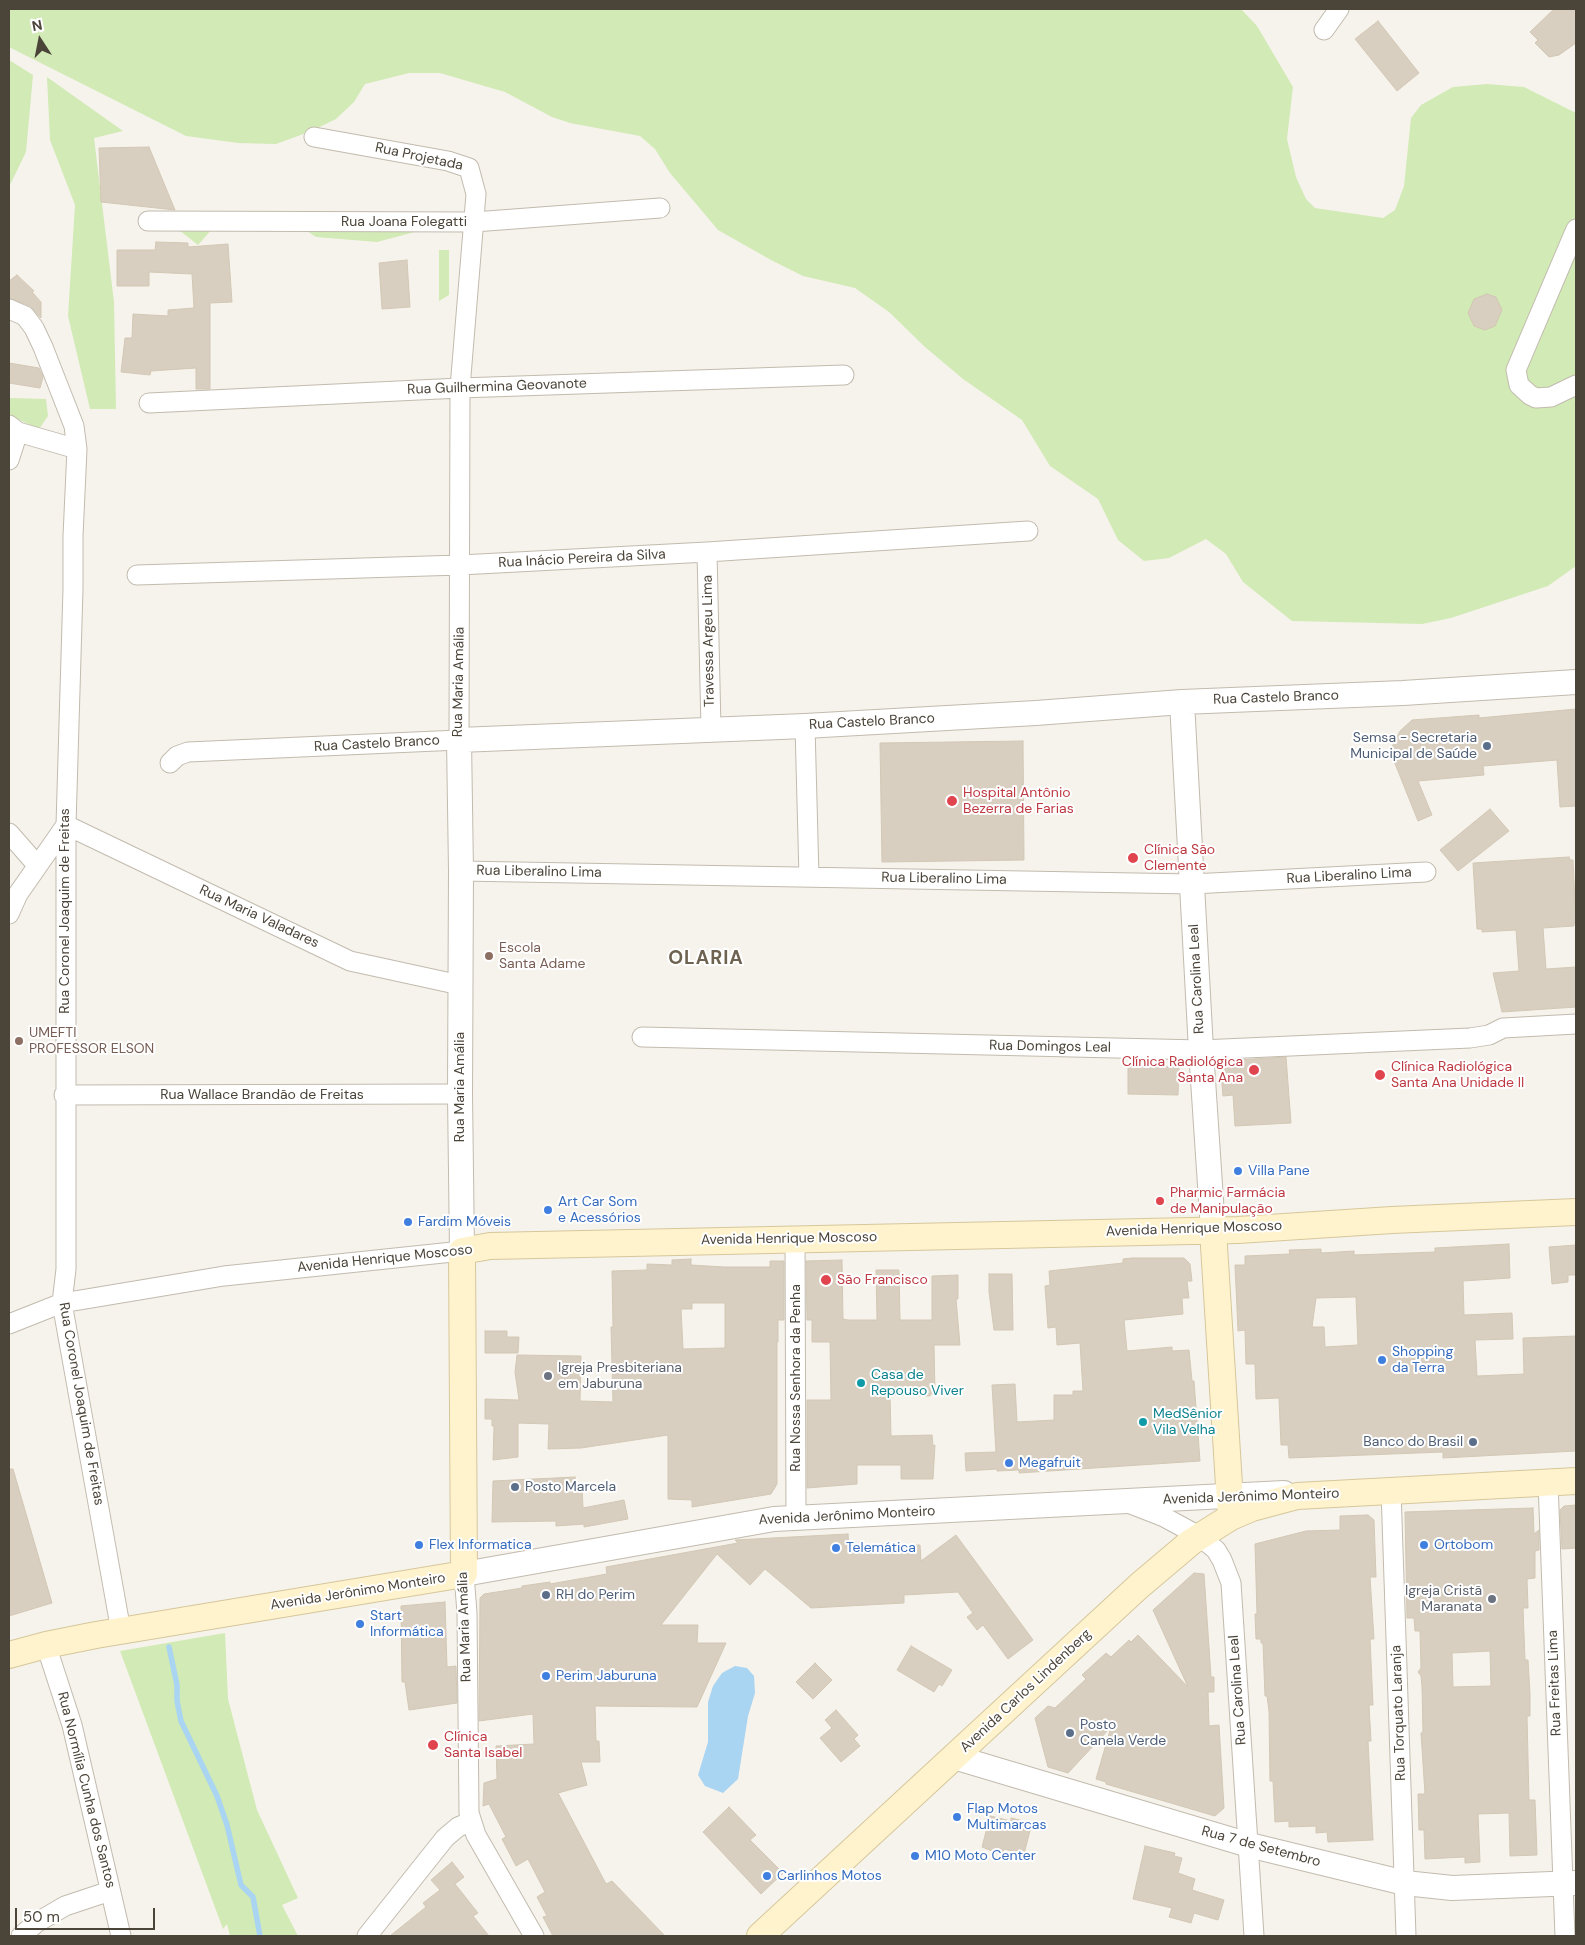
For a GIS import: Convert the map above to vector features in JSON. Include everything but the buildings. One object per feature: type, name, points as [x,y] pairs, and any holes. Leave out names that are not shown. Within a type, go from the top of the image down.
[{"type":"main road","name":"Avenida Henrique Moscoso","points":[[462,1251],[490,1246],[1213,1230],[1576,1212]]},
{"type":"main road","name":"Rua Carolina Leal","points":[[1213,1230],[1230,1506]]},
{"type":"main road","name":"Rua Maria Amália","points":[[462,1251],[464,1574]]},
{"type":"main road","name":"Avenida Jerônimo Monteiro","points":[[1320,1494],[1576,1481]]},
{"type":"main road","name":"Avenida Carlos Lindenberg","points":[[760,1936],[1139,1586],[1199,1536],[1230,1506],[1320,1494]]},
{"type":"main road","name":"Avenida Jerônimo Monteiro","points":[[9,1655],[46,1645],[121,1631],[464,1574]]},
{"type":"street","points":[[1324,30],[1339,9]]},
{"type":"street","name":"Rua Projetada","points":[[314,137],[433,158],[469,168],[476,194],[474,222]]},
{"type":"street","name":"Rua Joana Folegatti","points":[[148,221],[474,222],[660,208]]},
{"type":"street","name":"Rua Maria Amália","points":[[462,1251],[460,985],[462,871],[458,740],[460,388],[474,222]]},
{"type":"street","points":[[1576,229],[1516,370],[1516,378],[1519,385],[1530,396],[1536,398],[1551,397],[1576,385]]},
{"type":"street","name":"Rua Coronel Joaquim de Freitas","points":[[9,309],[25,316],[44,347],[74,426],[77,449],[66,825],[64,1096],[66,1269],[62,1303],[121,1631]]},
{"type":"street","name":"Rua Guilhermina Geovanote","points":[[149,403],[460,388],[844,375]]},
{"type":"street","points":[[9,460],[13,429],[77,449]]},
{"type":"street","name":"Rua Inácio Pereira da Silva","points":[[137,575],[460,565],[706,552],[1028,531]]},
{"type":"street","name":"Travessa Argeu Lima","points":[[706,552],[711,729]]},
{"type":"street","name":"Rua Castelo Branco","points":[[170,763],[177,756],[188,752],[805,726],[1036,713],[1182,702],[1403,694],[1576,682]]},
{"type":"street","name":"Rua Carolina Leal","points":[[1182,702],[1213,1230]]},
{"type":"street","points":[[805,726],[809,877]]},
{"type":"street","points":[[9,914],[18,894],[66,825]]},
{"type":"street","name":"Rua Maria Valadares","points":[[66,825],[350,961],[460,985]]},
{"type":"street","points":[[9,833],[37,865]]},
{"type":"street","name":"Rua Liberalino Lima","points":[[462,871],[1192,884],[1426,872]]},
{"type":"street","name":"Rua Domingos Leal","points":[[642,1038],[1201,1050],[1470,1038],[1489,1035],[1503,1028],[1576,1024]]},
{"type":"street","name":"Rua Wallace Brandão de Freitas","points":[[64,1096],[460,1094]]},
{"type":"street","name":"Rua Nossa Senhora da Penha","points":[[795,1239],[796,1517]]},
{"type":"street","name":"Avenida Henrique Moscoso","points":[[9,1324],[62,1303],[224,1276],[462,1251]]},
{"type":"street","name":"Rua Freitas Lima","points":[[1548,1482],[1569,1883],[1565,1936]]},
{"type":"street","name":"Rua Torquato Laranja","points":[[1392,1490],[1406,1936]]},
{"type":"street","name":"Rua Carolina Leal","points":[[1126,1502],[1164,1517],[1199,1536],[1216,1550],[1232,1583],[1254,1936]]},
{"type":"street","name":"Avenida Jerônimo Monteiro","points":[[464,1574],[750,1522],[796,1517],[1126,1502],[1230,1506]]},
{"type":"street","name":"Rua Maria Amália","points":[[464,1574],[467,1613],[468,1806],[470,1822],[534,1936]]},
{"type":"street","name":"Rua Normília Cunha dos Santos","points":[[46,1645],[72,1725],[121,1936]]},
{"type":"street","name":"Rua 7 de Setembro","points":[[954,1757],[1249,1845],[1405,1883],[1452,1888],[1569,1883]]},
{"type":"street","points":[[366,1936],[445,1838],[458,1827],[470,1822]]},
{"type":"street","points":[[21,1936],[36,1923],[65,1906],[110,1891]]},
{"type":"green space","points":[[9,9],[1241,9],[1257,26],[1293,87],[1287,139],[1296,177],[1306,199],[1315,208],[1383,218],[1395,210],[1404,186],[1411,118],[1421,105],[1453,87],[1487,84],[1524,87],[1576,113],[1576,566],[1548,586],[1451,618],[1422,624],[1292,621],[1243,582],[1226,554],[1206,539],[1169,558],[1144,561],[1118,540],[1098,499],[1050,466],[1022,420],[963,379],[925,347],[889,312],[855,288],[803,276],[718,230],[670,173],[655,149],[640,136],[570,123],[552,117],[505,92],[440,73],[409,73],[365,84],[354,102],[336,119],[309,132],[276,144],[238,143],[186,136],[9,47]]},
{"type":"green space","points":[[9,60],[33,75],[26,152],[9,187]]},
{"type":"green space","points":[[47,77],[123,131],[94,138],[114,302],[116,409],[90,409],[68,316],[75,205],[50,140]]},
{"type":"green space","points":[[301,227],[426,229],[377,242],[316,237]]},
{"type":"green space","points":[[213,228],[198,245],[179,230]]},
{"type":"green space","points":[[439,250],[449,250],[449,295],[439,301]]},
{"type":"green space","points":[[9,398],[46,399],[48,416],[39,429],[9,415]]},
{"type":"green space","points":[[225,1633],[228,1699],[257,1810],[298,1898],[282,1905],[298,1936],[230,1936],[227,1924],[223,1929],[120,1651]]},
{"type":"water","points":[[735,1666],[747,1668],[754,1676],[755,1693],[748,1716],[738,1779],[723,1793],[705,1786],[698,1775],[708,1742],[708,1702],[713,1686],[722,1673]]},
{"type":"waterway","points":[[169,1647],[177,1685],[177,1701],[181,1721],[217,1796],[227,1825],[241,1885],[253,1897],[260,1936]]},
{"type":"place","name":"Semsa - Secretaria Municipal de Saúde","points":[[1487,746]]},
{"type":"place","name":"Hospital Antônio Bezerra de Farias","points":[[952,801]]},
{"type":"place","name":"Clínica São Clemente","points":[[1133,858]]},
{"type":"place","name":"Escola Santa Adame","points":[[489,956]]},
{"type":"place","name":"UMEFTI PROFESSOR ELSON","points":[[19,1041]]},
{"type":"place","name":"Clínica Radiológica Santa Ana","points":[[1254,1070]]},
{"type":"place","name":"Clínica Radiológica Santa Ana Unidade II","points":[[1380,1075]]},
{"type":"place","name":"Villa Pane","points":[[1238,1171]]},
{"type":"place","name":"Pharmic Farmácia de Manipulação","points":[[1160,1201]]},
{"type":"place","name":"Art Car Som e Acessórios","points":[[548,1210]]},
{"type":"place","name":"Fardim Móveis","points":[[408,1222]]},
{"type":"place","name":"São Francisco","points":[[826,1280]]},
{"type":"place","name":"Shopping da Terra","points":[[1382,1360]]},
{"type":"place","name":"Igreja Presbiteriana em Jaburuna","points":[[548,1376]]},
{"type":"place","name":"Casa de Repouso Viver","points":[[861,1383]]},
{"type":"place","name":"MedSênior Vila Velha","points":[[1143,1422]]},
{"type":"place","name":"Banco do Brasil","points":[[1473,1442]]},
{"type":"place","name":"Megafruit","points":[[1009,1463]]},
{"type":"place","name":"Posto Marcela","points":[[515,1487]]},
{"type":"place","name":"Flex Informatica","points":[[419,1545]]},
{"type":"place","name":"Ortobom","points":[[1424,1545]]},
{"type":"place","name":"Telemática","points":[[836,1548]]},
{"type":"place","name":"RH do Perim","points":[[546,1595]]},
{"type":"place","name":"Igreja Cristã Maranata","points":[[1492,1599]]},
{"type":"place","name":"Start Informática","points":[[360,1624]]},
{"type":"place","name":"Perim Jaburuna","points":[[546,1676]]},
{"type":"place","name":"Posto Canela Verde","points":[[1070,1733]]},
{"type":"place","name":"Clínica Santa Isabel","points":[[433,1745]]},
{"type":"place","name":"Flap Motos Multimarcas","points":[[957,1817]]},
{"type":"place","name":"M10 Moto Center","points":[[915,1856]]},
{"type":"place","name":"Carlinhos Motos","points":[[767,1876]]},
{"type":"district","name":"OLARIA","points":[[706,959]]}]
